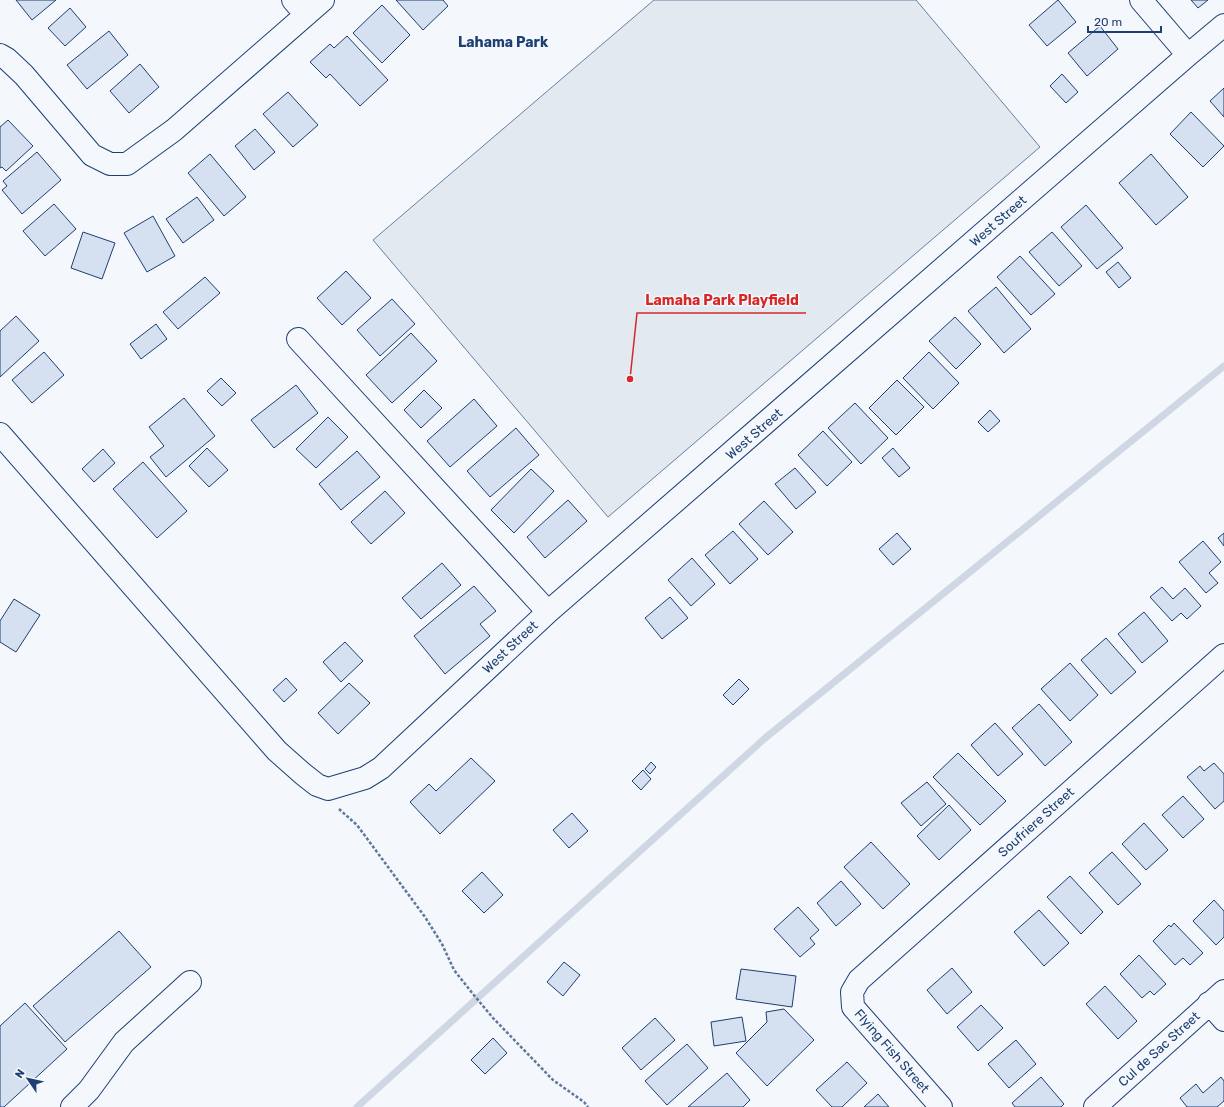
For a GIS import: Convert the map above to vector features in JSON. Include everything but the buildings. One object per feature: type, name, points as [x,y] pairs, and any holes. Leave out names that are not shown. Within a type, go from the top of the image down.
[{"type":"street","points":[[0,55],[7,58],[24,75],[92,155],[110,164],[127,164],[174,130],[300,8],[323,0]]},
{"type":"street","points":[[1141,0],[1188,55]]},
{"type":"street","name":"West Street","points":[[328,789],[365,778],[381,768],[548,612],[1224,25]]},
{"type":"street","points":[[298,339],[548,612]]},
{"type":"street","points":[[0,434],[277,751],[317,785],[328,789]]},
{"type":"street","name":"Soufriere Street","points":[[852,992],[859,980],[1224,655]]},
{"type":"street","points":[[72,1107],[89,1090],[124,1042],[190,982]]},
{"type":"street","name":"Flying Fish Street","points":[[852,992],[853,1007],[941,1107]]},
{"type":"street","points":[[1217,997],[1224,1020]]},
{"type":"street","name":"Cul de Sac Street","points":[[1095,1107],[1217,997]]},
{"type":"path","points":[[328,789],[337,807],[357,825],[425,917],[442,944],[454,970],[473,994],[493,1018],[553,1080],[584,1102],[588,1107]]},
{"type":"shaded area","points":[[654,0],[916,0],[1040,147],[608,517],[373,240]]},
{"type":"waterway","points":[[357,1107],[764,739],[1224,366]]},
{"type":"place","name":"Lamaha Park Playfield","points":[[630,379]]},
{"type":"district","name":"Lahama Park","points":[[503,42]]}]
